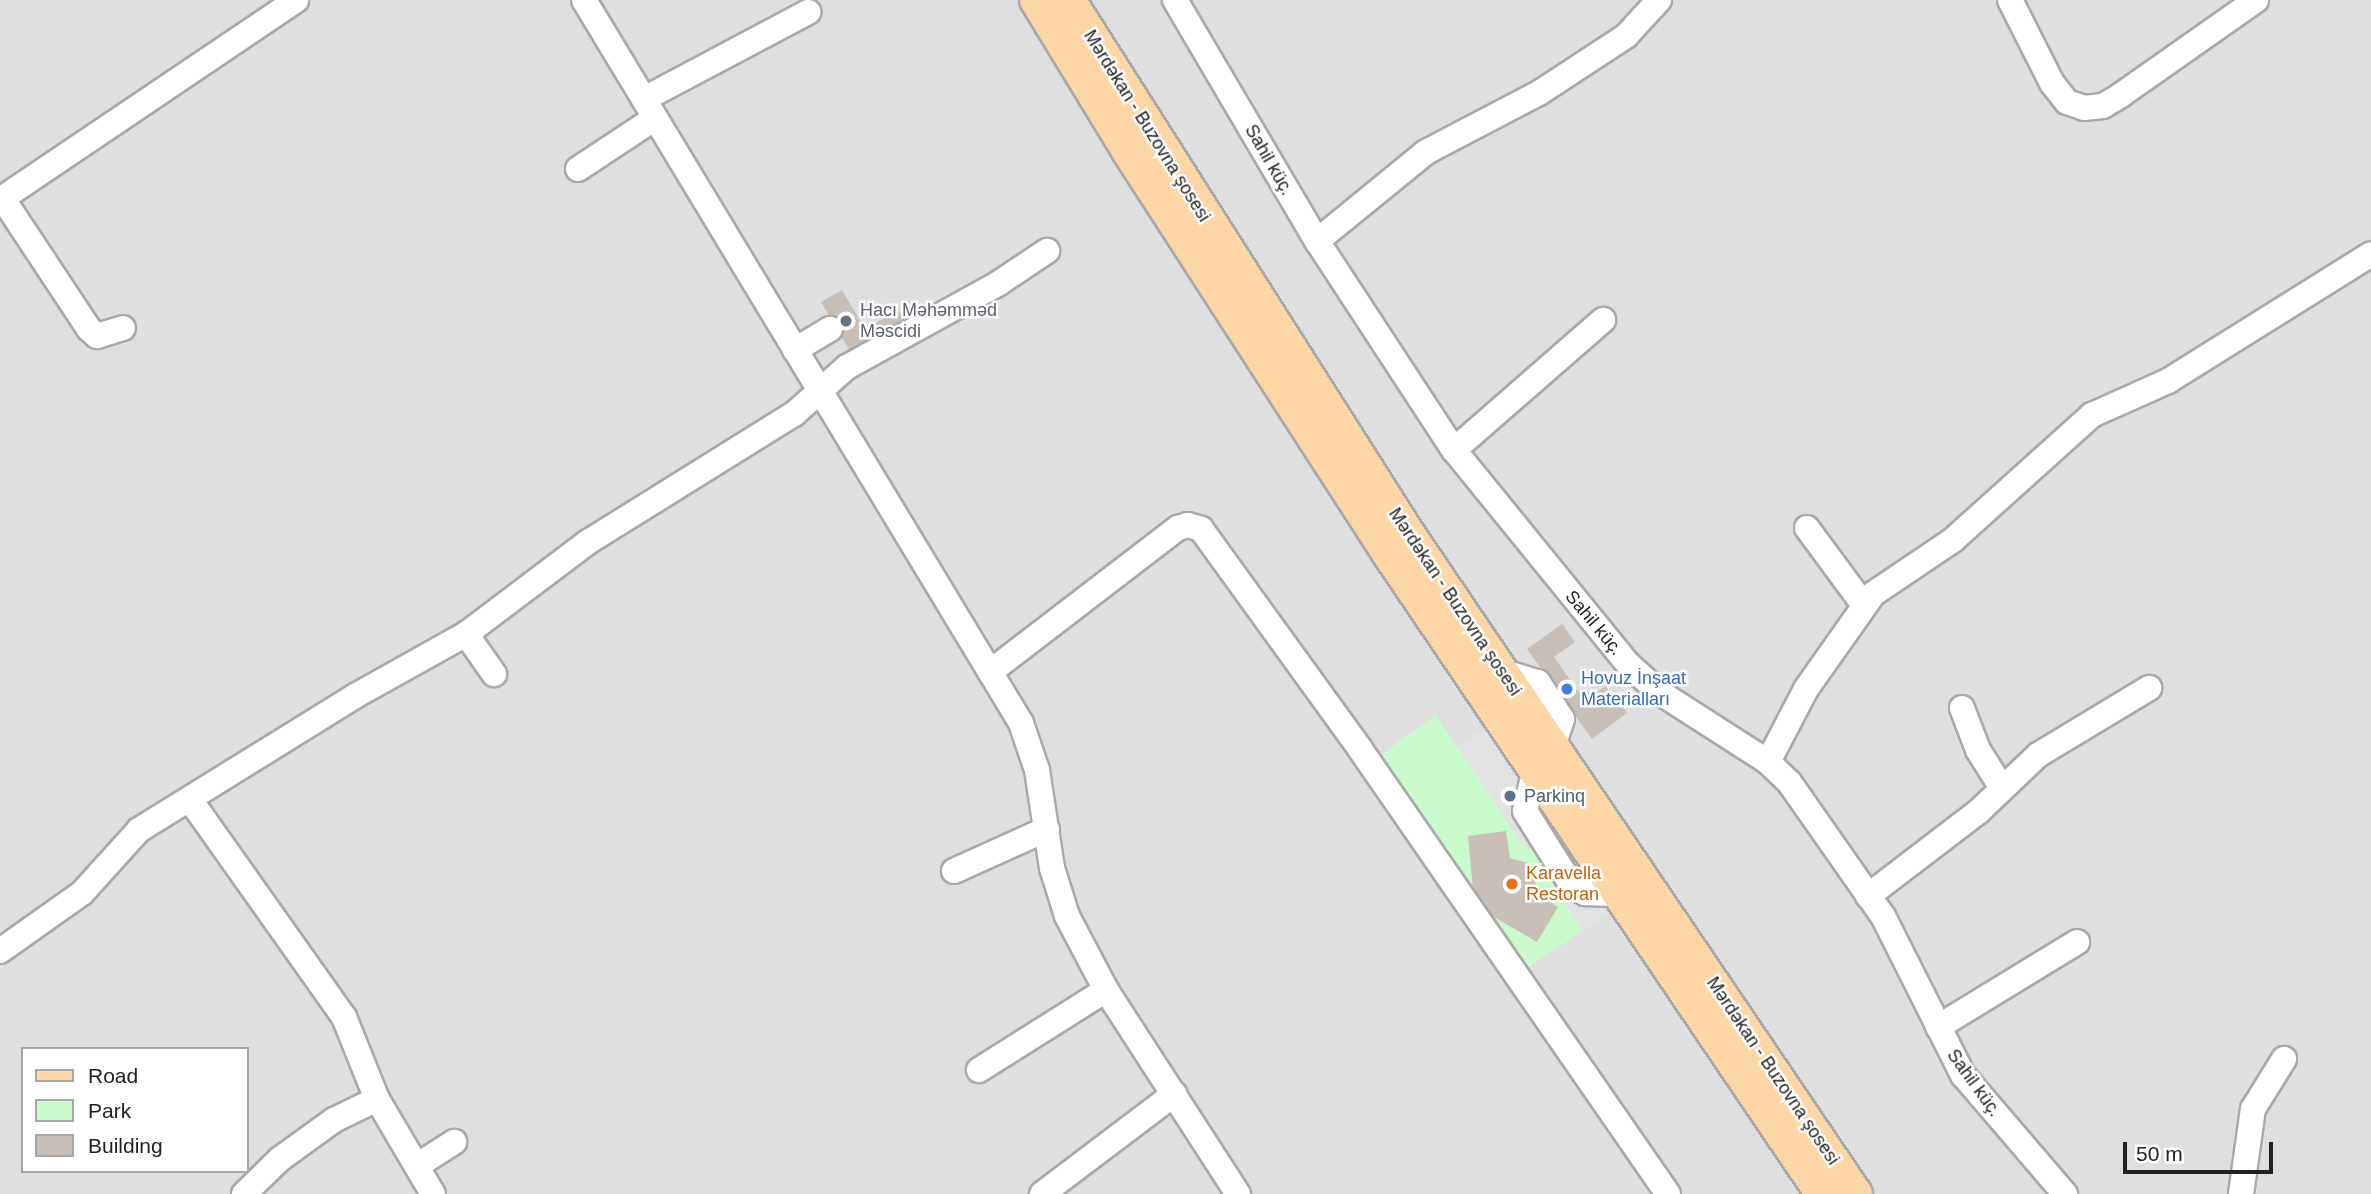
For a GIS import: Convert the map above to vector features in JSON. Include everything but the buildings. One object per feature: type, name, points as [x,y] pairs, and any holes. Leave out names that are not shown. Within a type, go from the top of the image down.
[{"type":"main road","name":"Mərdəkan - Buzovna şosesi","points":[[1036,0],[1254,350],[1856,1194]]},
{"type":"main road","name":"Mərdəkan - Buzovna şosesi","points":[[1069,0],[1269,322],[1501,671],[1544,758],[1619,894],[1822,1194]]},
{"type":"street","points":[[123,328],[97,336],[89,329],[1,199],[296,0]]},
{"type":"street","points":[[584,0],[990,672],[1030,743],[1060,897],[1106,990],[1238,1194]]},
{"type":"street","name":"Sahil küç.","points":[[1175,0],[1317,241],[1454,450],[1629,665],[1659,692],[1768,762],[1806,802],[1899,943],[1938,1027],[1969,1083],[2065,1194]]},
{"type":"street","points":[[1317,241],[1426,152],[1539,93],[1626,36],[1659,0]]},
{"type":"street","points":[[2010,0],[2052,83],[2067,102],[2084,108],[2104,106],[2256,0]]},
{"type":"street","points":[[578,169],[650,109],[808,12]]},
{"type":"street","points":[[0,951],[82,893],[128,838],[355,696],[466,634],[587,542],[783,422],[847,367],[999,283],[1047,251]]},
{"type":"street","points":[[1768,762],[1806,689],[1863,604],[1953,540],[2092,415],[2168,381],[2371,254]]},
{"type":"street","points":[[1454,450],[1603,320]]},
{"type":"street","points":[[795,350],[830,329]]},
{"type":"street","points":[[990,672],[1178,528],[1188,525],[1201,529],[1360,749],[1668,1194]]},
{"type":"street","points":[[1807,528],[1863,604]]},
{"type":"street","points":[[466,634],[494,674]]},
{"type":"street","points":[[1868,895],[1978,812],[2038,755],[2149,688]]},
{"type":"street","points":[[1962,708],[1978,750],[2002,788]]},
{"type":"street","points":[[191,801],[344,1017],[377,1099],[418,1164],[433,1194]]},
{"type":"street","points":[[954,871],[1047,830]]},
{"type":"street","points":[[1938,1027],[2077,942]]},
{"type":"street","points":[[979,1070],[1106,990]]},
{"type":"street","points":[[2241,1194],[2252,1109],[2284,1059]]},
{"type":"street","points":[[1042,1194],[1174,1094]]},
{"type":"street","points":[[244,1194],[312,1136],[377,1099]]},
{"type":"street","points":[[418,1164],[454,1142]]},
{"type":"shaded area","points":[[0,0],[2371,0],[2371,1194],[0,1194]]},
{"type":"shaded area","name":"Parkinq","points":[[1485,728],[1609,914],[1582,932],[1537,851],[1523,845],[1457,746]]},
{"type":"green space","points":[[1436,715],[1523,845],[1537,851],[1582,932],[1523,971],[1378,757]]},
{"type":"place","name":"Hacı Məhəmməd Məscidi","points":[[846,321]]},
{"type":"place","name":"Hovuz İnşaat Materialları","points":[[1567,689]]},
{"type":"place","name":"Parkinq","points":[[1510,796]]},
{"type":"place","name":"Karavella Restoran","points":[[1512,884]]}]
